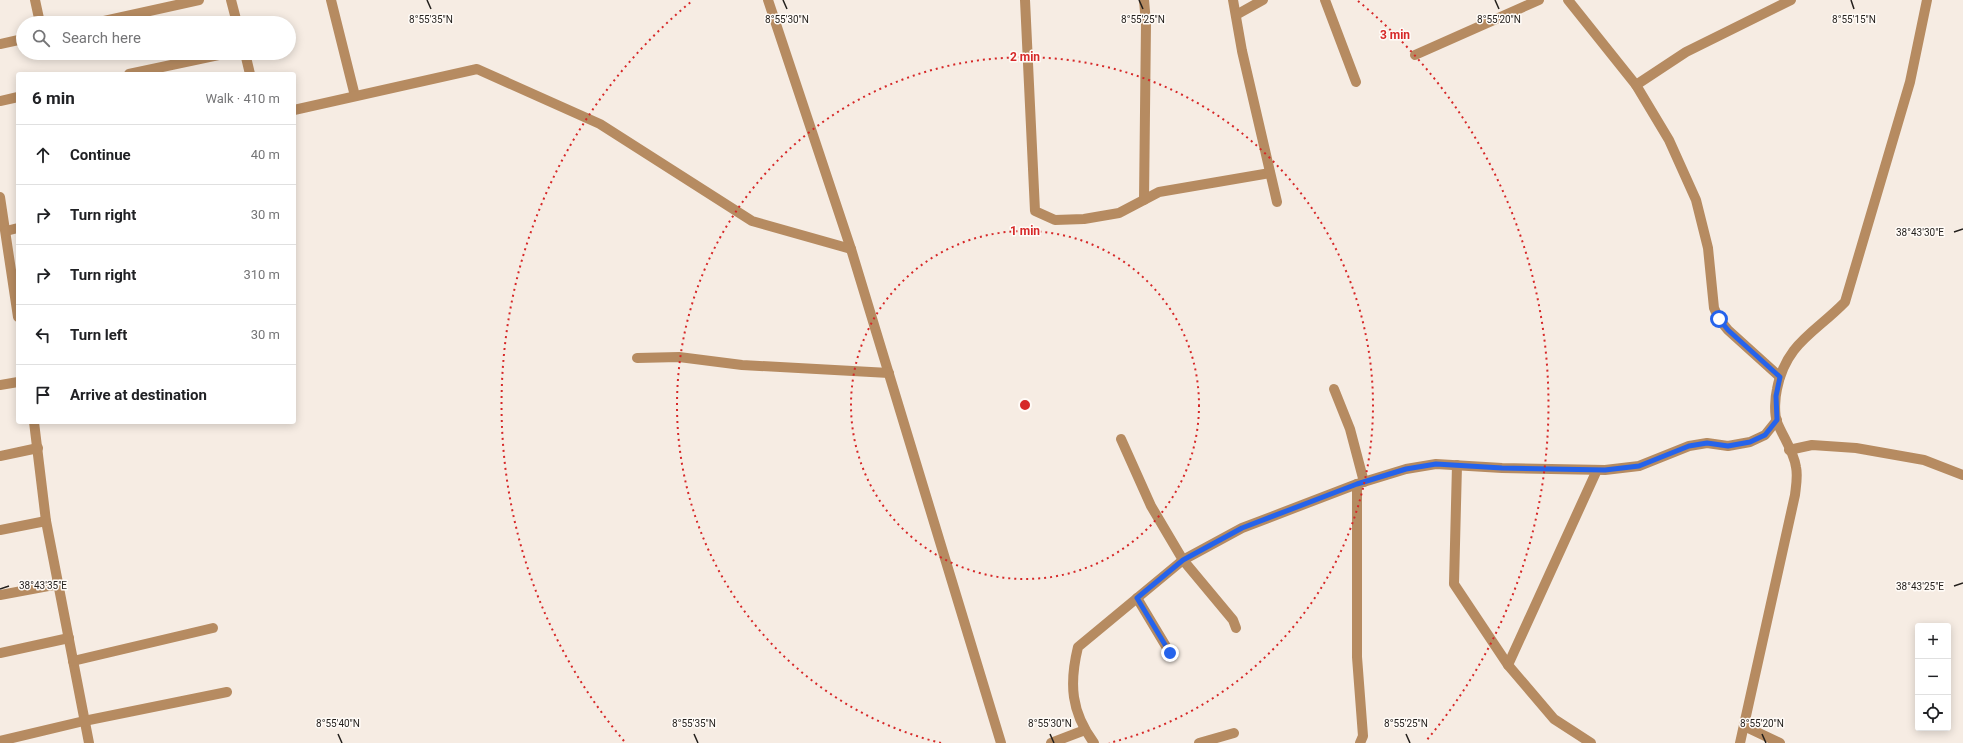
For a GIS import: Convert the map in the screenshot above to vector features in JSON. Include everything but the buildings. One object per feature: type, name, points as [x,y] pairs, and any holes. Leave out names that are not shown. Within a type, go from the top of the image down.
[{"type":"street","points":[[35,0],[38,16]]},
{"type":"street","points":[[127,16],[199,0]]},
{"type":"street","points":[[231,0],[236,16]]},
{"type":"street","points":[[331,0],[355,96]]},
{"type":"street","points":[[768,0],[851,249],[1001,743]]},
{"type":"street","points":[[1025,0],[1035,212],[1055,220],[1084,219],[1119,213],[1159,192],[1270,174]]},
{"type":"street","points":[[1144,0],[1146,23],[1144,200]]},
{"type":"street","points":[[1233,0],[1277,202]]},
{"type":"street","points":[[1236,16],[1263,0]]},
{"type":"street","points":[[1325,0],[1356,82]]},
{"type":"street","points":[[1415,55],[1539,0]]},
{"type":"street","points":[[1568,0],[1636,85],[1669,140],[1696,200],[1708,248],[1714,308],[1719,319],[1728,330],[1780,377]]},
{"type":"street","points":[[1740,743],[1795,495],[1796,467],[1777,420],[1776,396],[1780,377],[1794,348],[1845,302],[1910,82],[1927,0]]},
{"type":"street","points":[[1636,85],[1686,52],[1787,1]]},
{"type":"street","points":[[0,44],[16,41]]},
{"type":"street","points":[[138,72],[195,60]]},
{"type":"street","points":[[247,60],[250,72]]},
{"type":"street","points":[[296,110],[477,69],[600,124],[752,221],[851,249]]},
{"type":"street","points":[[0,101],[16,97]]},
{"type":"street","points":[[0,197],[1,214],[6,231],[16,303]]},
{"type":"street","points":[[6,231],[16,228]]},
{"type":"street","points":[[637,358],[679,357],[742,365],[889,373]]},
{"type":"street","points":[[0,385],[16,382]]},
{"type":"street","points":[[1334,389],[1350,429],[1361,483],[1357,658],[1363,736],[1360,743]]},
{"type":"street","points":[[1094,743],[1085,730],[1073,702],[1072,669],[1078,647],[1183,560],[1242,528],[1361,483],[1406,469],[1428,465],[1597,470],[1639,466],[1689,446],[1707,443],[1728,446],[1750,442],[1765,435],[1777,420]]},
{"type":"street","points":[[34,424],[46,522],[89,743]]},
{"type":"street","points":[[1121,439],[1152,506],[1183,560],[1232,620],[1236,628]]},
{"type":"street","points":[[1789,450],[1812,445],[1856,448],[1924,460],[1963,475]]},
{"type":"street","points":[[0,456],[38,448]]},
{"type":"street","points":[[1457,465],[1454,584],[1508,665],[1554,719],[1591,743]]},
{"type":"street","points":[[1508,665],[1597,470]]},
{"type":"street","points":[[0,530],[46,522]]},
{"type":"street","points":[[0,595],[58,584]]},
{"type":"street","points":[[1137,598],[1170,653]]},
{"type":"street","points":[[73,661],[213,628]]},
{"type":"street","points":[[0,653],[69,638]]},
{"type":"street","points":[[0,741],[84,721],[227,692]]},
{"type":"street","points":[[1744,726],[1780,743]]},
{"type":"street","points":[[1051,743],[1085,730]]},
{"type":"street","points":[[1199,743],[1234,734]]},
{"type":"route","points":[[1170,653],[1137,598],[1183,560],[1242,528],[1302,504],[1357,484],[1406,469],[1436,464],[1502,468],[1605,470],[1639,466],[1689,446],[1707,443],[1728,446],[1750,442],[1765,435],[1777,420],[1776,396],[1780,377],[1728,330],[1719,319]]}]
